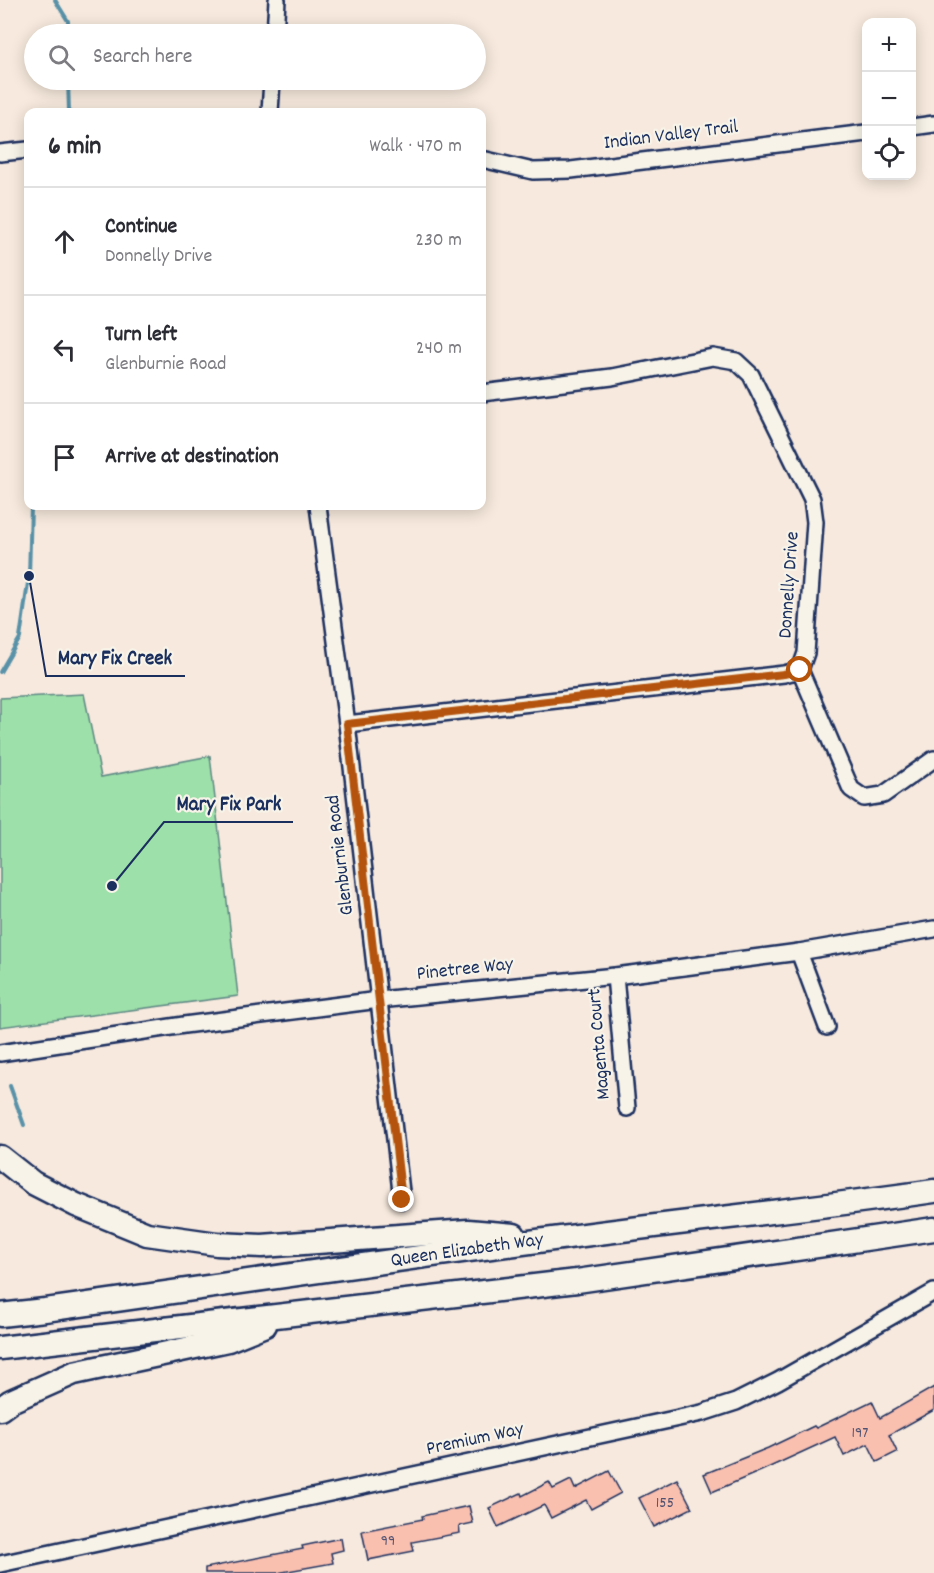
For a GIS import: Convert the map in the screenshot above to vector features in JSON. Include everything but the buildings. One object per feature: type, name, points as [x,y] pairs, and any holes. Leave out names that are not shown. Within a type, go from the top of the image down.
[{"type":"highway","points":[[0,1157],[33,1183],[76,1205],[147,1234],[206,1242],[262,1246],[468,1231],[558,1238]]},
{"type":"highway","name":"Queen Elizabeth Way","points":[[0,1315],[558,1238],[934,1191]]},
{"type":"highway","name":"Queen Elizabeth Way","points":[[0,1348],[577,1281],[934,1229]]},
{"type":"highway","points":[[0,1408],[74,1373],[228,1340],[297,1313]]},
{"type":"street","points":[[276,24],[277,0]]},
{"type":"street","points":[[270,108],[271,90]]},
{"type":"street","points":[[916,126],[934,124]]},
{"type":"street","name":"Indian Valley Trail","points":[[486,160],[533,171],[570,170],[862,134]]},
{"type":"street","points":[[0,153],[24,150]]},
{"type":"street","name":"Donnelly Drive","points":[[486,393],[612,377],[714,357],[736,361],[751,375],[812,499],[815,522],[806,653],[800,670]]},
{"type":"street","name":"Glenburnie Road","points":[[319,510],[347,724],[402,1200]]},
{"type":"street","points":[[347,724],[784,674],[800,670],[851,789],[864,798],[883,795],[934,759]]},
{"type":"street","name":"Pinetree Way","points":[[0,1053],[184,1025],[380,999],[615,976],[799,952],[934,928]]},
{"type":"street","points":[[799,952],[827,1027]]},
{"type":"street","name":"Magenta Court","points":[[615,976],[627,1108]]},
{"type":"street","name":"Premium Way","points":[[0,1564],[702,1413],[736,1401],[778,1381],[934,1292]]},
{"type":"green space","points":[[84,694],[101,777],[210,756],[238,996],[0,1027],[0,698]]},
{"type":"waterway","points":[[55,0],[68,24]]},
{"type":"waterway","points":[[68,90],[69,108]]},
{"type":"waterway","points":[[0,672],[20,638],[29,576],[31,510]]},
{"type":"waterway","points":[[10,1086],[24,1125]]},
{"type":"place","name":"Mary Fix Creek","points":[[29,576]]},
{"type":"place","name":"Mary Fix Park","points":[[112,886]]},
{"type":"route","points":[[402,1200],[347,724],[784,674],[800,670]]}]
